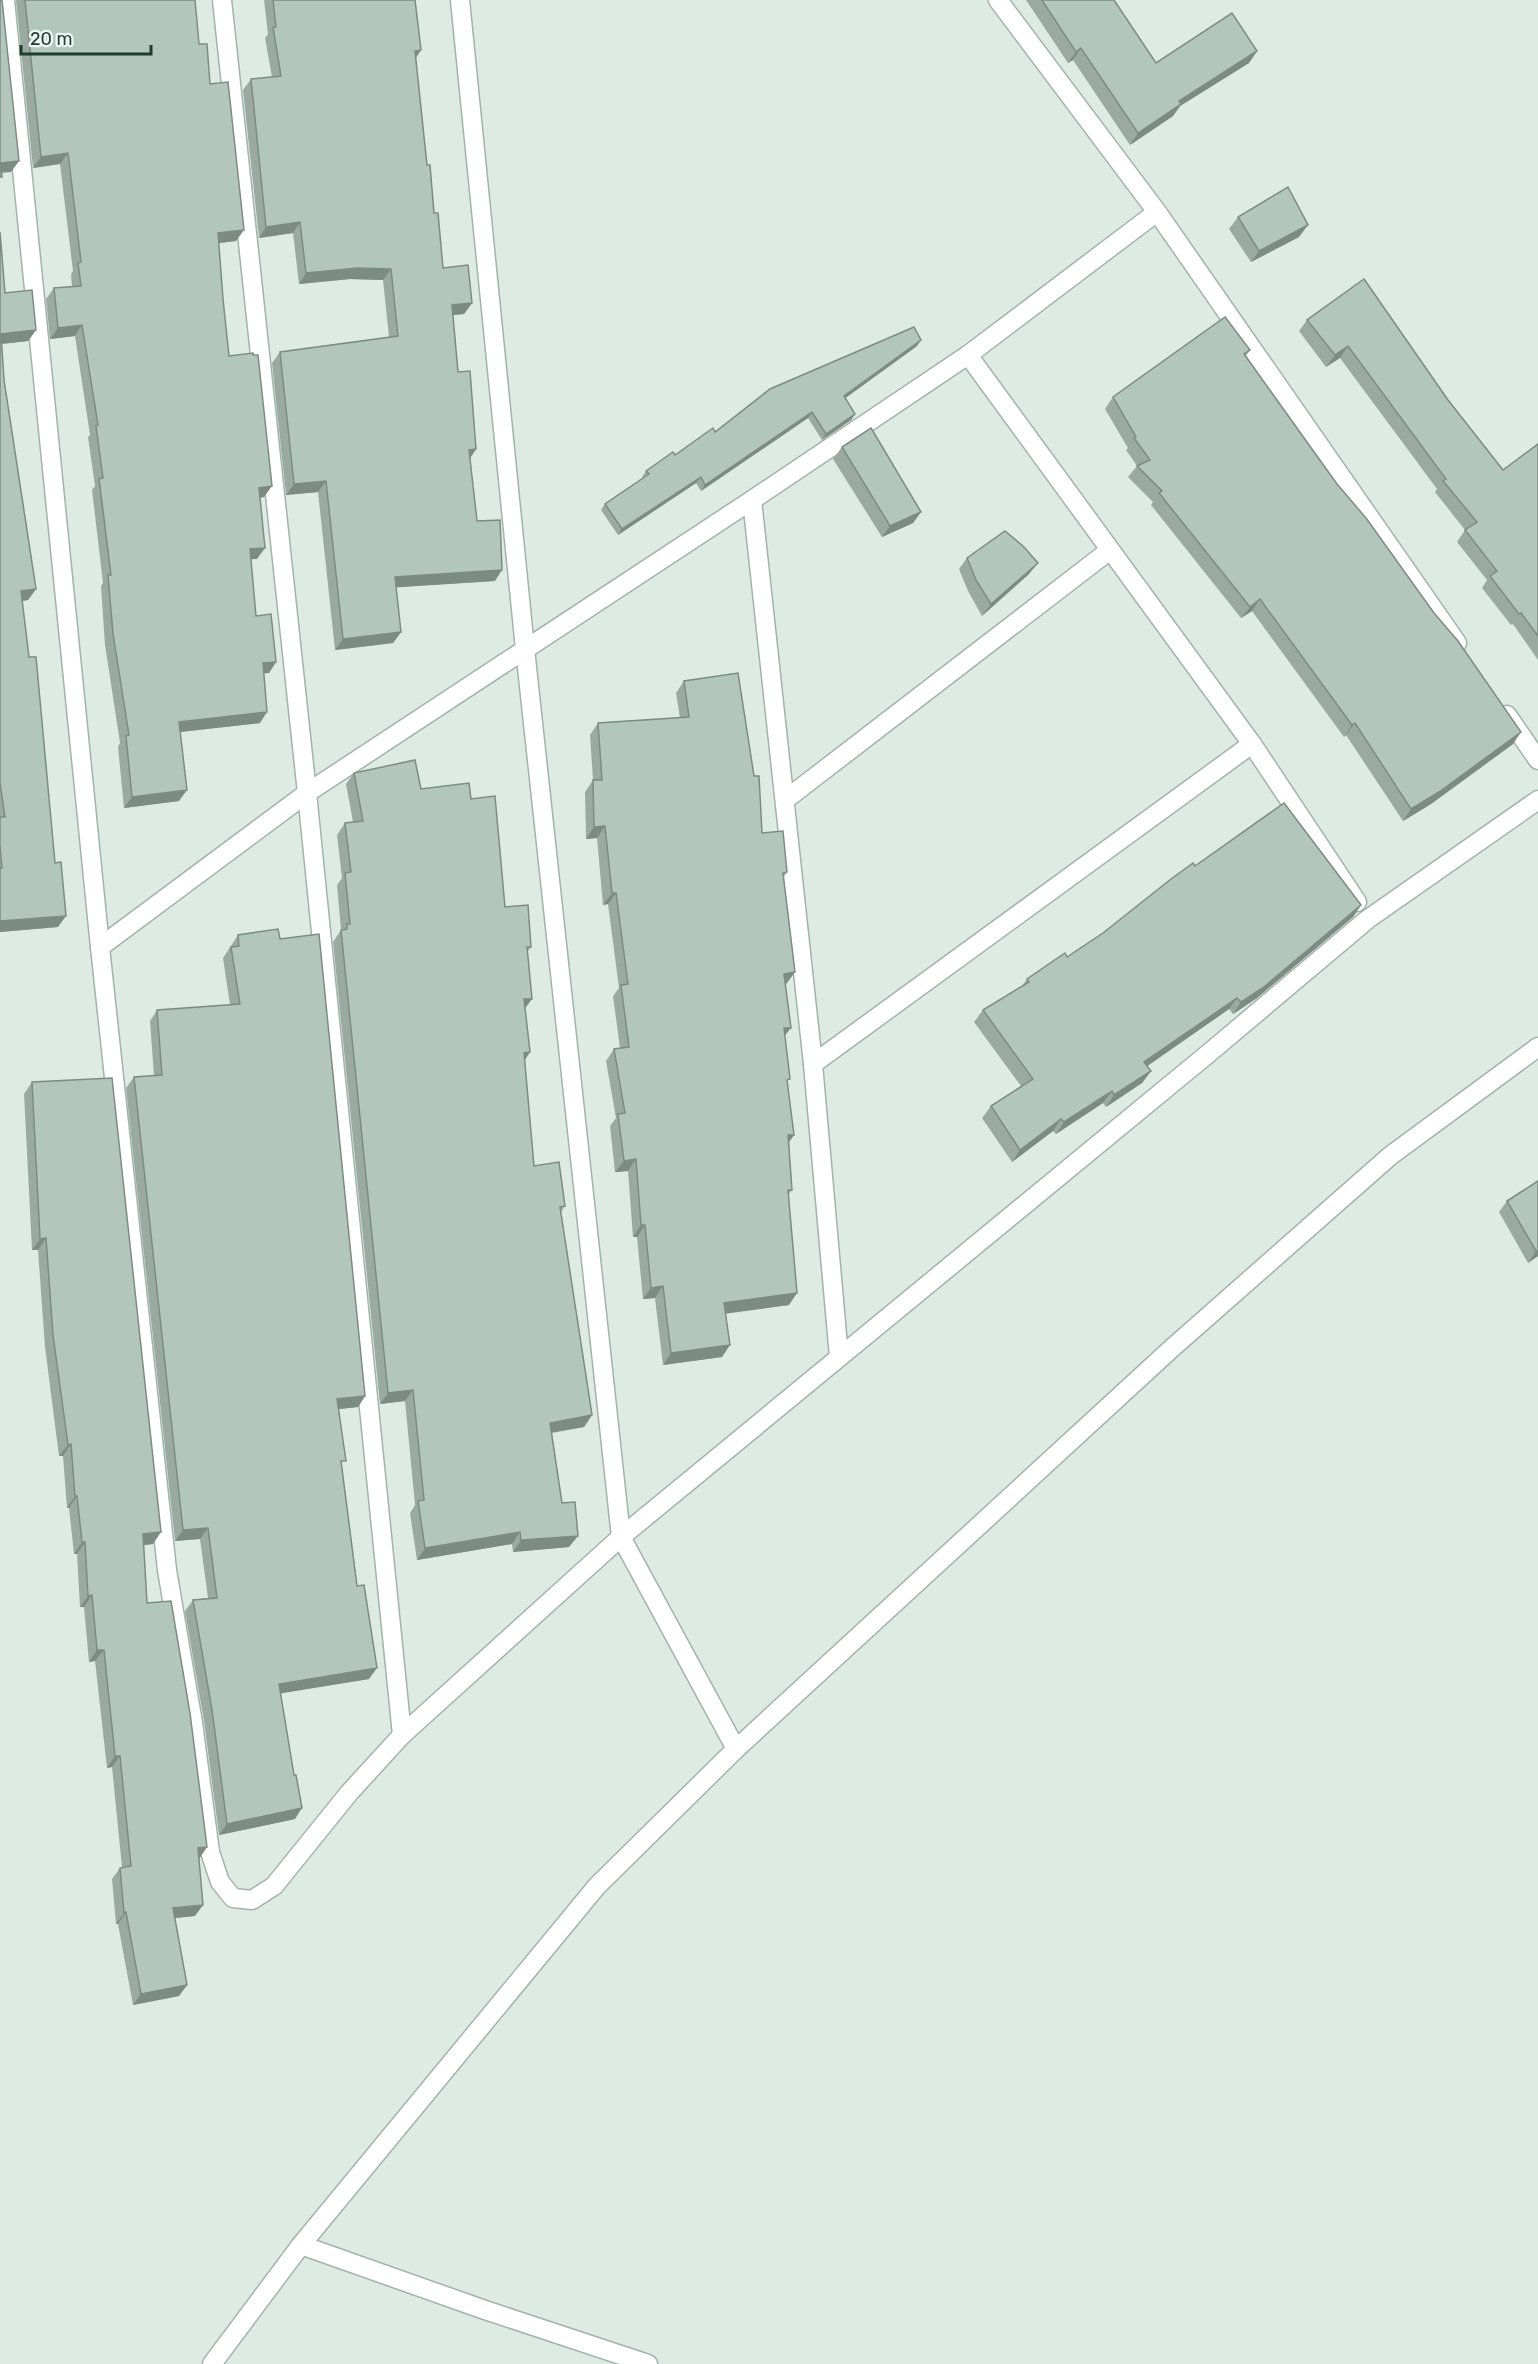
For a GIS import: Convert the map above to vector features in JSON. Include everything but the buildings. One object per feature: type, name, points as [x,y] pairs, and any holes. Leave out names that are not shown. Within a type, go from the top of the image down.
[{"type":"street","points":[[5,0],[100,947],[167,1570],[193,1723],[210,1852],[220,1882],[233,1898],[252,1900],[274,1886],[349,1793],[402,1735],[621,1537],[1209,1053],[1368,919],[1538,800]]},
{"type":"street","points":[[222,0],[307,793],[402,1735]]},
{"type":"street","points":[[460,0],[525,649],[621,1537],[736,1749]]},
{"type":"street","points":[[998,0],[1157,212],[1470,662]]},
{"type":"street","points":[[100,947],[307,793],[968,355],[1157,212]]},
{"type":"street","points":[[968,355],[1252,744],[1368,919]]},
{"type":"street","points":[[752,500],[813,1064],[839,1357]]},
{"type":"street","points":[[785,800],[1110,550]]},
{"type":"street","points":[[1497,701],[1538,760]]},
{"type":"street","points":[[813,1064],[1252,744]]},
{"type":"street","points":[[212,2364],[301,2245],[597,1886],[736,1749],[1171,1349],[1390,1156],[1538,1047]]},
{"type":"street","points":[[301,2245],[648,2364]]}]
